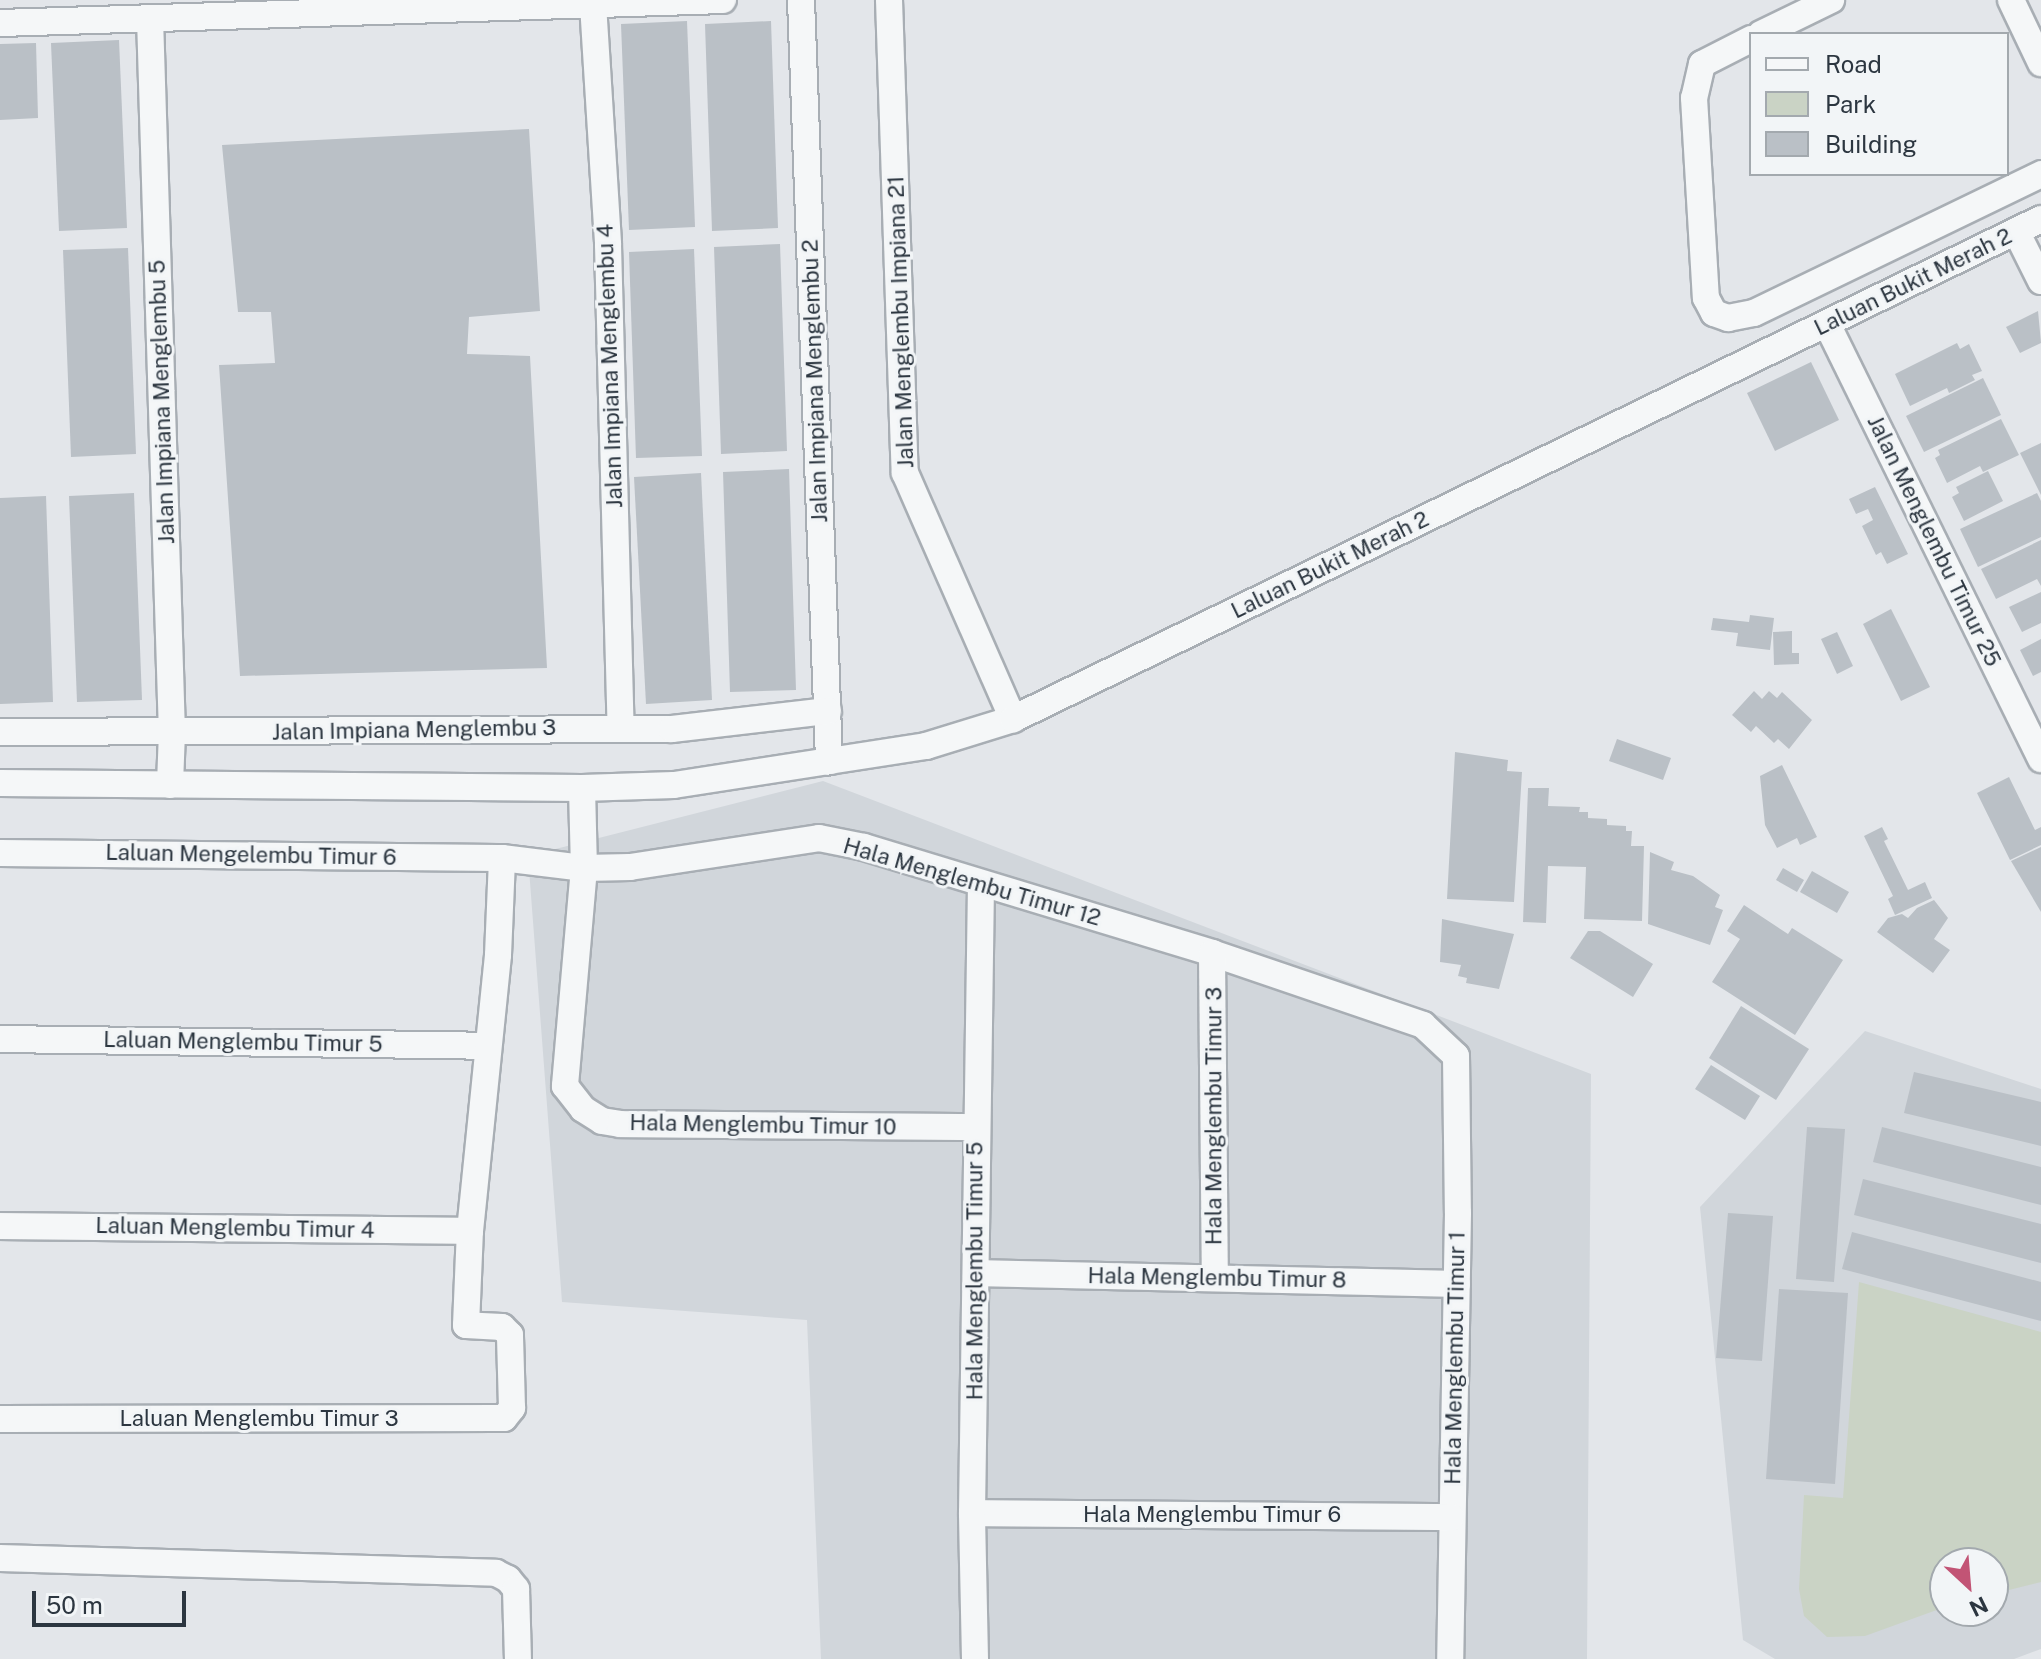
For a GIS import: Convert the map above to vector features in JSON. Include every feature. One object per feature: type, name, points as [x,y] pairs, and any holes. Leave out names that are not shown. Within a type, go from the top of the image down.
[{"type":"street","points":[[0,23],[723,0]]},
{"type":"street","name":"Jalan Impiana Menglembu 2","points":[[801,0],[829,761]]},
{"type":"street","name":"Jalan Menglembu Impiana 21","points":[[889,0],[905,473],[1013,719]]},
{"type":"street","points":[[1765,32],[1831,0]]},
{"type":"street","points":[[2011,0],[2041,63]]},
{"type":"street","name":"Jalan Impiana Menglembu 4","points":[[593,4],[608,245],[621,728]]},
{"type":"street","name":"Jalan Impiana Menglembu 5","points":[[150,18],[172,732],[170,785]]},
{"type":"street","name":"Laluan Bukit Merah 2","points":[[1749,40],[1702,64],[1694,98],[1706,298],[1714,313],[1728,318],[1754,313],[2041,174]]},
{"type":"street","name":"Laluan Bukit Merah 2","points":[[0,783],[582,788],[674,785],[926,746],[1013,719],[2041,219]]},
{"type":"street","points":[[2016,231],[2041,281]]},
{"type":"street","name":"Jalan Menglembu Timur 25","points":[[1827,324],[2041,759]]},
{"type":"street","name":"Jalan Impiana Menglembu 3","points":[[0,732],[672,729],[828,711]]},
{"type":"street","points":[[582,788],[584,868]]},
{"type":"street","name":"Hala Menglembu Timur 12","points":[[584,868],[630,867],[819,838],[864,847],[1212,953],[1423,1025],[1456,1056]]},
{"type":"street","name":"Laluan Mengelembu Timur 6","points":[[0,853],[502,858],[584,868]]},
{"type":"street","points":[[470,1231],[498,955],[502,858]]},
{"type":"street","name":"Hala Menglembu Timur 10","points":[[584,868],[565,1086],[583,1109],[602,1121],[620,1124],[976,1127]]},
{"type":"street","name":"Hala Menglembu Timur 5","points":[[975,1659],[972,1513],[981,884]]},
{"type":"street","name":"Hala Menglembu Timur 3","points":[[1212,953],[1215,1278]]},
{"type":"street","name":"Laluan Menglembu Timur 5","points":[[0,1039],[487,1046]]},
{"type":"street","name":"Hala Menglembu Timur 1","points":[[1450,1659],[1457,1284],[1456,1056]]},
{"type":"street","name":"Laluan Menglembu Timur 4","points":[[0,1226],[470,1231]]},
{"type":"street","name":"Laluan Menglembu Timur 3","points":[[0,1419],[504,1418],[512,1408],[510,1335],[502,1327],[466,1325],[470,1231]]},
{"type":"street","name":"Hala Menglembu Timur 8","points":[[976,1273],[1457,1284]]},
{"type":"street","name":"Hala Menglembu Timur 6","points":[[972,1513],[1451,1517]]},
{"type":"street","points":[[0,1558],[496,1573],[508,1579],[516,1589],[518,1659]]},
{"type":"shaded area","points":[[823,781],[1591,1074],[1587,1659],[821,1659],[807,1320],[562,1302],[528,856]]},
{"type":"shaded area","points":[[1865,1031],[2041,1089],[2041,1649],[2014,1659],[1775,1659],[1743,1640],[1700,1207]]},
{"type":"green space","points":[[1859,1282],[2041,1332],[2041,1582],[2009,1590],[2009,1547],[1929,1547],[1929,1613],[1865,1636],[1827,1637],[1804,1616],[1799,1589],[1804,1495],[1843,1498]]},
{"type":"building","points":[[687,21],[695,227],[629,230],[621,24]]},
{"type":"building","points":[[771,21],[778,228],[712,231],[705,24]]},
{"type":"building","points":[[119,40],[127,228],[59,231],[51,43]]},
{"type":"building","points":[[36,43],[38,118],[0,120],[0,44]]},
{"type":"building","points":[[529,129],[540,311],[469,317],[467,354],[530,356],[547,668],[240,676],[219,365],[275,363],[271,312],[238,312],[222,145]]},
{"type":"building","points":[[780,244],[787,451],[721,454],[714,247]]},
{"type":"building","points":[[128,248],[136,454],[71,457],[63,250]]},
{"type":"building","points":[[694,249],[702,456],[636,458],[629,252]]},
{"type":"building","points":[[2038,311],[2041,343],[2020,353],[2006,327]]},
{"type":"building","points":[[1957,343],[1960,349],[1969,344],[1982,371],[1972,375],[1975,380],[1949,393],[1947,388],[1910,406],[1895,374]]},
{"type":"building","points":[[1811,362],[1839,420],[1775,451],[1747,393]]},
{"type":"building","points":[[1983,378],[2001,415],[1924,452],[1906,416]]},
{"type":"building","points":[[2001,419],[2019,455],[1983,472],[1980,466],[1947,483],[1935,458],[1940,455],[1938,450]]},
{"type":"building","points":[[2041,443],[2041,495],[2020,453]]},
{"type":"building","points":[[789,469],[796,690],[730,692],[723,472]]},
{"type":"building","points":[[1988,471],[2003,501],[1964,521],[1952,497],[1959,493],[1956,487]]},
{"type":"building","points":[[701,473],[712,700],[646,704],[634,477]]},
{"type":"building","points":[[1875,487],[1908,554],[1887,564],[1881,552],[1876,555],[1862,526],[1873,520],[1868,509],[1856,514],[1849,499]]},
{"type":"building","points":[[134,493],[142,700],[77,702],[69,496]]},
{"type":"building","points":[[2037,493],[2041,501],[2041,537],[1978,567],[1960,529]]},
{"type":"building","points":[[46,496],[53,702],[0,704],[0,498]]},
{"type":"building","points":[[2041,540],[2041,586],[2037,579],[1996,599],[1981,569]]},
{"type":"building","points":[[2041,592],[2041,623],[2022,632],[2009,607]]},
{"type":"building","points":[[1891,609],[1930,687],[1901,701],[1863,624]]},
{"type":"building","points":[[1750,615],[1774,618],[1770,650],[1736,646],[1738,633],[1711,630],[1713,618],[1749,622]]},
{"type":"building","points":[[1792,631],[1792,653],[1799,653],[1799,664],[1774,665],[1773,632]]},
{"type":"building","points":[[1837,632],[1853,666],[1837,674],[1821,639]]},
{"type":"building","points":[[2041,639],[2041,672],[2033,676],[2020,650]]},
{"type":"building","points":[[1754,691],[1762,699],[1769,691],[1777,698],[1782,692],[1812,720],[1789,749],[1778,739],[1774,743],[1756,726],[1751,732],[1732,715]]},
{"type":"building","points":[[1617,739],[1671,758],[1663,780],[1609,761]]},
{"type":"building","points":[[1455,752],[1508,760],[1507,771],[1522,772],[1514,902],[1447,899]]},
{"type":"building","points":[[1782,765],[1817,837],[1800,845],[1797,838],[1777,848],[1765,825],[1760,776]]},
{"type":"building","points":[[2009,777],[2035,830],[2041,827],[2041,845],[2010,860],[1977,793]]},
{"type":"building","points":[[1528,788],[1549,788],[1548,806],[1580,807],[1579,812],[1588,812],[1588,818],[1607,819],[1607,825],[1626,826],[1626,831],[1632,831],[1631,846],[1644,846],[1642,921],[1584,919],[1586,867],[1548,866],[1546,923],[1523,922]]},
{"type":"building","points":[[1882,827],[1888,839],[1884,841],[1908,890],[1925,882],[1932,898],[1895,915],[1888,899],[1893,896],[1864,836]]},
{"type":"building","points":[[2041,847],[2041,912],[2011,861]]},
{"type":"building","points":[[1650,852],[1674,862],[1671,870],[1693,876],[1720,895],[1715,907],[1723,910],[1710,945],[1648,924]]},
{"type":"building","points":[[1783,868],[1804,880],[1797,892],[1776,880]]},
{"type":"building","points":[[1812,871],[1849,892],[1837,913],[1800,892]]},
{"type":"building","points":[[1934,900],[1948,918],[1934,939],[1950,950],[1933,973],[1877,932],[1888,918],[1902,914],[1908,918],[1917,908]]},
{"type":"building","points":[[1744,905],[1788,934],[1792,928],[1843,960],[1795,1035],[1712,982],[1740,939],[1727,931]]},
{"type":"building","points":[[1442,919],[1514,934],[1499,989],[1466,983],[1467,978],[1458,976],[1461,965],[1440,962]]},
{"type":"building","points":[[1588,931],[1600,931],[1653,964],[1633,997],[1570,958]]},
{"type":"building","points":[[1741,1006],[1809,1049],[1776,1100],[1709,1058]]},
{"type":"building","points":[[1711,1065],[1760,1096],[1745,1120],[1695,1089]]},
{"type":"building","points":[[1914,1072],[2041,1102],[2041,1146],[1904,1113]]},
{"type":"building","points":[[1807,1127],[1845,1129],[1834,1282],[1796,1279]]},
{"type":"building","points":[[1882,1127],[2041,1167],[2041,1205],[1873,1162]]},
{"type":"building","points":[[1863,1179],[2041,1224],[2041,1263],[1854,1215]]},
{"type":"building","points":[[1728,1213],[1773,1216],[1762,1361],[1716,1358]]},
{"type":"building","points":[[1852,1232],[2041,1282],[2041,1321],[1842,1269]]},
{"type":"building","points":[[1779,1289],[1848,1293],[1835,1484],[1766,1479]]}]
